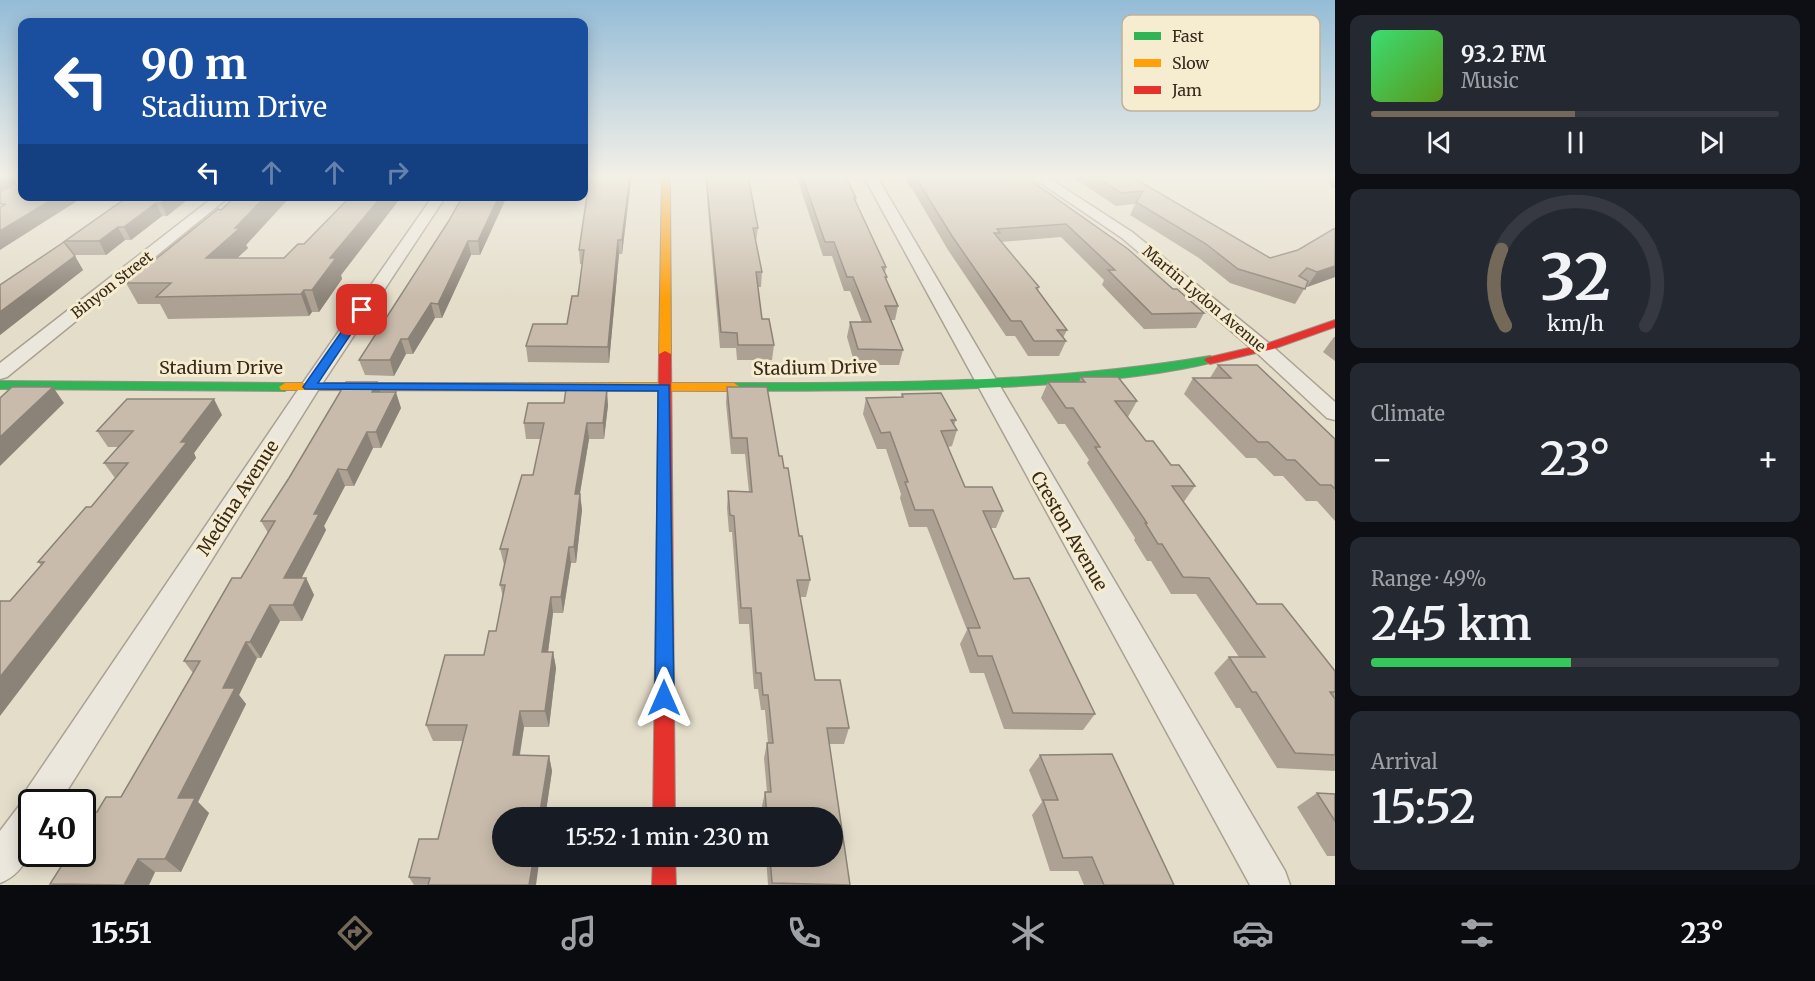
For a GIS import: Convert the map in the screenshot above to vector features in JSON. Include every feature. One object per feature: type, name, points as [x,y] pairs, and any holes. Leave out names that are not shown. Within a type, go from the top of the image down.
[{"type":"street","name":"Binyon Street","points":[[0,374],[198,216]]},
{"type":"street","name":"Medina Avenue","points":[[48,789],[310,387],[426,216]]},
{"type":"street","points":[[664,807],[666,216]]},
{"type":"street","name":"Creston Avenue","points":[[891,216],[1271,885]]},
{"type":"street","name":"Martin Lydon Avenue","points":[[1098,216],[1127,235],[1264,349],[1335,413]]},
{"type":"street","name":"Stadium Drive","points":[[0,385],[664,388],[985,385],[1103,376],[1185,365],[1264,349],[1335,323]]},
{"type":"street","points":[[0,864],[18,837]]},
{"type":"street","points":[[664,867],[664,885]]},
{"type":"building","points":[[0,216],[24,216],[0,231]]},
{"type":"building","points":[[100,216],[138,216],[99,241],[65,241]]},
{"type":"building","points":[[209,216],[246,216],[235,228],[240,228],[206,258],[284,258],[298,244],[304,244],[331,216],[365,216],[330,258],[336,258],[312,290],[304,290],[301,294],[156,297],[171,283],[126,283]]},
{"type":"building","points":[[451,216],[490,216],[478,241],[468,241],[438,304],[431,303],[408,339],[401,339],[390,360],[359,360]]},
{"type":"building","points":[[584,216],[625,216],[622,240],[618,240],[608,347],[526,346],[533,324],[567,324],[572,296],[578,296],[584,250],[579,250]]},
{"type":"building","points":[[710,216],[756,216],[758,228],[753,228],[762,272],[756,272],[762,319],[769,319],[774,345],[738,345],[737,333],[721,332]]},
{"type":"building","points":[[816,216],[862,216],[886,267],[882,267],[898,306],[885,306],[903,350],[858,349],[850,322],[871,322],[853,277],[847,277],[834,242],[825,242]]},
{"type":"building","points":[[940,216],[1082,216],[1128,249],[1204,313],[1152,314],[1108,270],[1115,270],[1066,224],[997,229],[1000,233],[994,233],[1039,287],[1036,288],[1067,330],[1057,330],[1066,341],[1034,341],[1021,321],[1011,321]]},
{"type":"building","points":[[1160,216],[1199,216],[1270,258],[1298,250],[1335,228],[1335,266],[1317,272],[1307,268],[1299,276],[1308,281],[1305,289],[1238,269],[1206,244]]},
{"type":"building","points":[[64,242],[75,256],[0,312],[0,285]]},
{"type":"building","points":[[1218,365],[1257,365],[1335,439],[1335,489],[1331,485],[1320,485],[1295,460],[1287,460],[1268,442],[1258,442],[1193,378],[1231,378]]},
{"type":"building","points":[[1081,377],[1118,377],[1137,401],[1115,401],[1146,441],[1153,441],[1171,465],[1179,465],[1195,486],[1172,486],[1257,604],[1282,604],[1335,671],[1335,692],[1330,692],[1335,699],[1335,755],[1295,753],[1256,692],[1252,692],[1229,657],[1265,657],[1209,578],[1183,577],[1162,544],[1158,544],[1145,523],[1147,523],[1095,447],[1100,447],[1073,408],[1066,408],[1048,382],[1085,382]]},
{"type":"building","points":[[346,382],[377,382],[372,392],[396,392],[376,432],[367,432],[347,470],[338,469],[314,514],[319,514],[284,578],[306,578],[293,605],[270,605],[250,642],[246,642],[223,688],[235,688],[178,798],[195,798],[165,859],[138,859],[124,885],[50,884],[61,867],[96,867],[96,812],[106,797],[121,797],[200,661],[184,661],[232,578],[241,578],[275,521],[261,521]]},
{"type":"building","points":[[12,387],[53,387],[0,437],[0,398]]},
{"type":"building","points":[[727,387],[767,387],[779,456],[782,456],[784,468],[788,468],[799,536],[802,536],[810,580],[797,580],[815,680],[840,680],[849,728],[827,728],[839,807],[766,807],[765,792],[771,792],[767,743],[773,743],[768,695],[763,695],[761,673],[756,673],[751,608],[741,608],[734,516],[730,515],[728,491],[752,492],[747,438],[732,438]]},
{"type":"building","points":[[566,389],[607,389],[603,423],[587,423],[575,494],[580,494],[574,547],[569,547],[561,597],[551,597],[542,652],[553,652],[545,711],[520,711],[513,755],[549,756],[541,807],[492,807],[492,867],[532,867],[529,885],[428,885],[430,878],[409,877],[419,839],[438,839],[467,725],[426,725],[445,655],[484,655],[489,631],[496,631],[505,585],[500,585],[508,549],[500,549],[522,475],[533,475],[544,423],[524,423],[528,403],[564,403]]},
{"type":"building","points":[[941,393],[956,420],[951,420],[957,430],[941,431],[965,487],[992,487],[1003,511],[983,511],[1014,579],[1029,578],[1095,714],[1013,713],[992,656],[978,656],[968,628],[980,628],[933,510],[915,510],[905,482],[908,482],[890,432],[881,433],[866,398]]},
{"type":"building","points":[[127,399],[214,399],[181,442],[187,442],[0,677],[0,601],[10,601],[44,562],[38,562],[86,507],[91,507],[128,463],[104,463],[133,431],[97,431]]},
{"type":"building","points":[[1112,754],[1174,885],[1104,885],[1092,857],[1063,858],[1043,800],[1058,800],[1040,755]]},
{"type":"building","points":[[1317,793],[1335,794],[1335,821]]},
{"type":"building","points":[[843,837],[850,885],[772,883],[771,867],[843,867]]},
{"type":"traffic: fast","points":[[734,387],[973,385],[1032,382],[1151,370],[1210,360]]},
{"type":"traffic: fast","points":[[0,385],[285,387]]},
{"type":"traffic: slow","points":[[665,354],[666,216]]},
{"type":"traffic: slow","points":[[285,387],[734,387]]},
{"type":"traffic: jam","points":[[1210,360],[1269,347],[1335,323]]},
{"type":"traffic: jam","points":[[664,807],[665,354]]},
{"type":"traffic: jam","points":[[664,867],[664,885]]},
{"type":"route","points":[[362,310],[310,387],[664,388],[664,698]]}]
